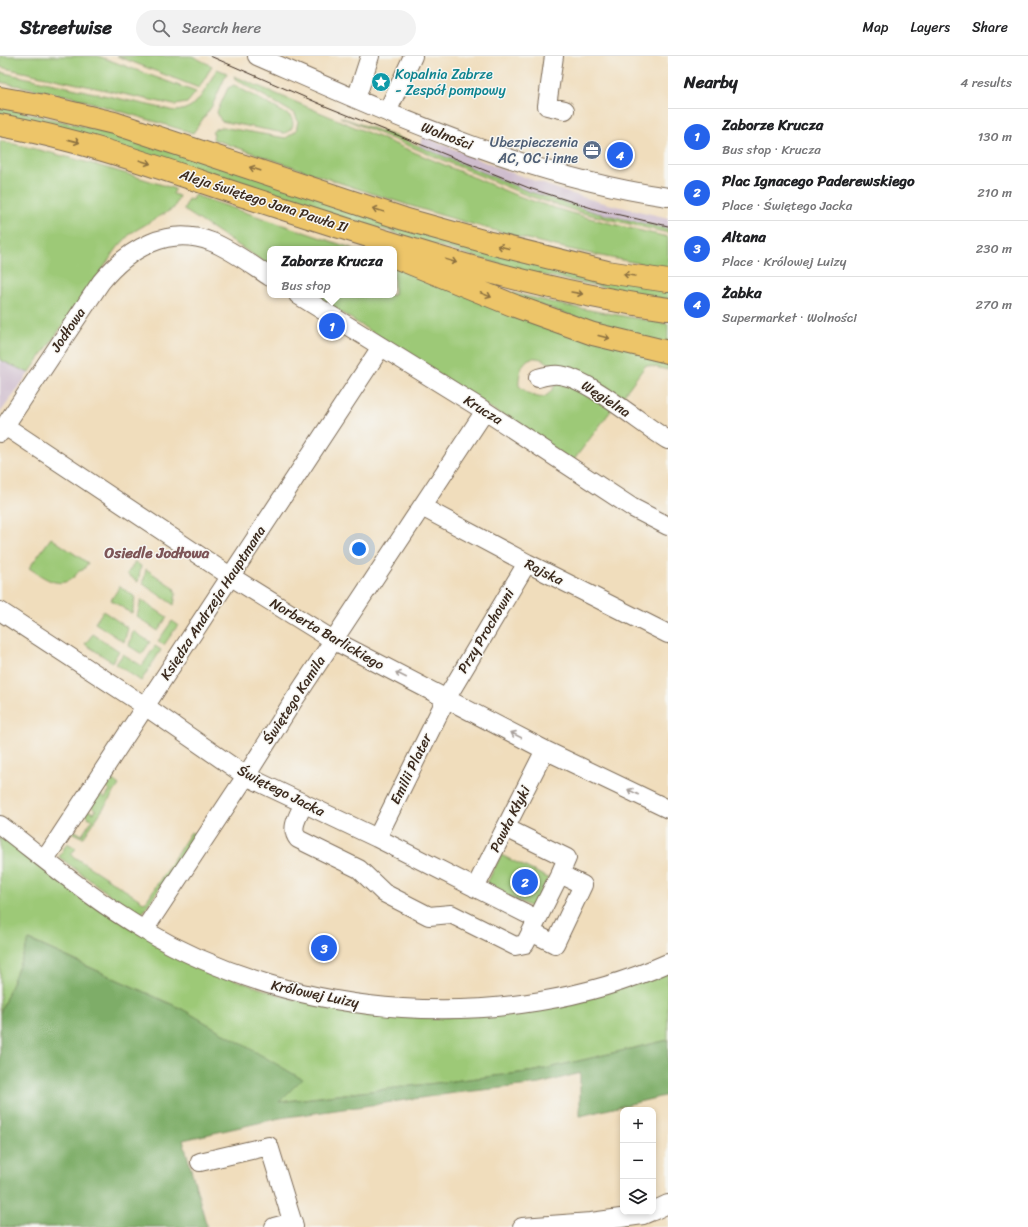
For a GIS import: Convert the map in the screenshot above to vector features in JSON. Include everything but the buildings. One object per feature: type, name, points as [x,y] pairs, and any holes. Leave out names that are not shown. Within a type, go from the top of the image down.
[{"type":"main road","name":"Aleja świętego Jana Pawła II","points":[[0,98],[39,105],[114,123],[404,219],[490,244],[607,272],[668,281]]},
{"type":"main road","name":"Aleja świętego Jana Pawła II","points":[[0,125],[41,132],[108,150],[413,250],[513,278],[568,292],[668,309]]},
{"type":"main road","points":[[301,214],[371,246]]},
{"type":"main road","points":[[397,257],[515,306],[592,334],[668,352]]},
{"type":"street","name":"Wolności","points":[[258,56],[356,99],[474,147],[520,162],[600,184],[668,197]]},
{"type":"street","points":[[356,99],[370,56]]},
{"type":"street","points":[[387,112],[413,56]]},
{"type":"street","points":[[554,56],[547,106],[565,110]]},
{"type":"street","name":"Jodłowa","points":[[2,429],[101,282],[116,264],[132,252],[151,243],[181,237],[212,242],[267,275]]},
{"type":"street","name":"Krucza","points":[[303,298],[381,348],[485,411],[633,508],[668,526]]},
{"type":"street","name":"Księdza Andrzeja Hauptmana","points":[[44,859],[381,348]]},
{"type":"street","name":"Węgielna","points":[[538,378],[549,375],[561,375],[574,379],[594,390],[668,440]]},
{"type":"street","name":"Świętego Kamila","points":[[144,930],[246,776],[333,640],[485,411]]},
{"type":"street","name":"Norberta Barlickiego","points":[[2,429],[230,576],[333,640],[545,750],[668,809]]},
{"type":"street","name":"Rajska","points":[[422,507],[527,563],[668,634]]},
{"type":"street","name":"Przy Prochowni","points":[[446,699],[527,563]]},
{"type":"street","name":"Świętego Jacka","points":[[0,611],[145,706],[246,776],[377,838],[475,888],[534,925],[555,944],[583,885],[560,874]]},
{"type":"street","name":"Emilii Plater","points":[[377,838],[446,699]]},
{"type":"street","name":"Pawła Kłyki","points":[[475,888],[545,750]]},
{"type":"street","points":[[304,803],[293,828],[294,834],[298,839],[359,869],[384,893],[429,916],[451,914],[515,946],[524,944],[567,858],[506,828]]},
{"type":"street","name":"Królowej Luizy","points":[[0,825],[94,897],[144,930],[207,962],[273,986],[331,1000],[389,1008],[458,1010],[526,1004],[583,992],[646,972],[668,963]]},
{"type":"street","points":[[200,1162],[269,1146],[293,1224],[274,1227]]},
{"type":"street","points":[[656,1210],[668,1204]]},
{"type":"street","points":[[522,1227],[591,1222],[643,1215]]},
{"type":"shaded area","points":[[424,136],[499,168],[566,192],[600,202],[668,218],[668,229],[597,213],[527,191],[419,146]]},
{"type":"shaded area","points":[[0,360],[29,373],[0,413]]},
{"type":"green space","points":[[0,56],[98,56],[196,92],[187,103],[174,105],[0,67]]},
{"type":"green space","points":[[117,56],[192,56],[212,66],[199,88]]},
{"type":"green space","points":[[217,69],[227,73],[212,106],[193,133],[73,97],[0,82],[0,72],[175,111],[190,107],[196,102]]},
{"type":"green space","points":[[234,76],[513,194],[570,213],[668,237],[668,268],[609,258],[494,230],[325,178],[213,139],[214,134],[212,133],[215,129],[221,127],[286,138],[296,131],[298,121],[295,114],[235,79]]},
{"type":"green space","points":[[234,85],[290,116],[293,122],[291,129],[284,133],[221,121],[217,112],[228,88]]},
{"type":"green space","points":[[0,107],[91,128],[668,291],[668,300],[523,271],[0,116]]},
{"type":"green space","points":[[340,117],[395,136],[527,191],[597,213],[668,229],[668,233],[582,213],[526,195]]},
{"type":"green space","points":[[0,141],[132,175],[175,189],[173,194],[179,196],[174,208],[131,233],[118,247],[29,373],[0,360]]},
{"type":"green space","points":[[194,195],[345,246],[267,246],[267,264],[184,210],[188,199],[192,200]]},
{"type":"green space","points":[[397,264],[668,359],[668,370],[646,365],[619,401],[577,376],[542,359],[531,358],[524,363],[520,372],[519,386],[528,393],[536,397],[544,397],[559,380],[613,408],[573,461],[319,298],[397,298]]},
{"type":"green space","points":[[497,289],[567,306],[668,324],[668,348],[495,290]]},
{"type":"green space","points":[[51,538],[88,563],[83,570],[79,571],[73,578],[61,583],[48,580],[29,568]]},
{"type":"green space","points":[[135,562],[141,566],[138,582],[127,574]]},
{"type":"green space","points":[[146,569],[174,588],[176,594],[174,605],[143,584]]},
{"type":"green space","points":[[120,586],[135,597],[132,614],[111,600]]},
{"type":"green space","points":[[141,600],[167,617],[158,631],[137,617]]},
{"type":"green space","points":[[103,611],[128,628],[124,642],[95,623]]},
{"type":"green space","points":[[172,621],[178,625],[164,645],[158,641]]},
{"type":"green space","points":[[133,631],[150,642],[142,654],[129,646]]},
{"type":"green space","points":[[93,634],[119,651],[112,662],[85,644]]},
{"type":"green space","points":[[155,646],[161,650],[141,681],[116,664],[123,654],[142,666]]},
{"type":"green space","points":[[110,778],[119,785],[84,837],[73,833],[75,831],[82,835],[92,820],[85,815],[88,810],[94,813],[96,810],[91,806],[99,794],[105,798],[110,790],[104,786]]},
{"type":"green space","points":[[191,832],[196,835],[141,915],[137,915],[59,857],[67,843],[76,848],[71,855],[145,903]]},
{"type":"green space","points":[[0,835],[215,973],[292,999],[357,1011],[447,1017],[668,969],[668,1040],[536,1071],[278,1102],[301,1079],[182,1009],[30,940],[0,1013]]},
{"type":"green space","points":[[501,855],[548,878],[533,908],[486,885]]},
{"type":"green space","points":[[29,940],[182,1009],[302,1079],[279,1102],[536,1071],[668,1040],[668,1095],[580,1116],[580,1073],[540,1084],[455,1093],[280,1118],[183,1140],[207,1227],[0,1227],[0,1013]]},
{"type":"tram line","points":[[210,56],[325,106],[529,188],[598,210],[668,226]]},
{"type":"place","name":"Kopalnia Zabrze - Zespół pompowy","points":[[381,82]]},
{"type":"place","name":"Ubezpieczenia AC, OC i inne","points":[[592,150]]},
{"type":"place","name":"Żabka","points":[[620,155]]},
{"type":"place","name":"Zaborze Krucza","points":[[332,326]]},
{"type":"place","name":"Plac Ignacego Paderewskiego","points":[[525,882]]},
{"type":"place","name":"Altana","points":[[324,948]]},
{"type":"district","name":"Osiedle Jodłowa","points":[[157,553]]}]
